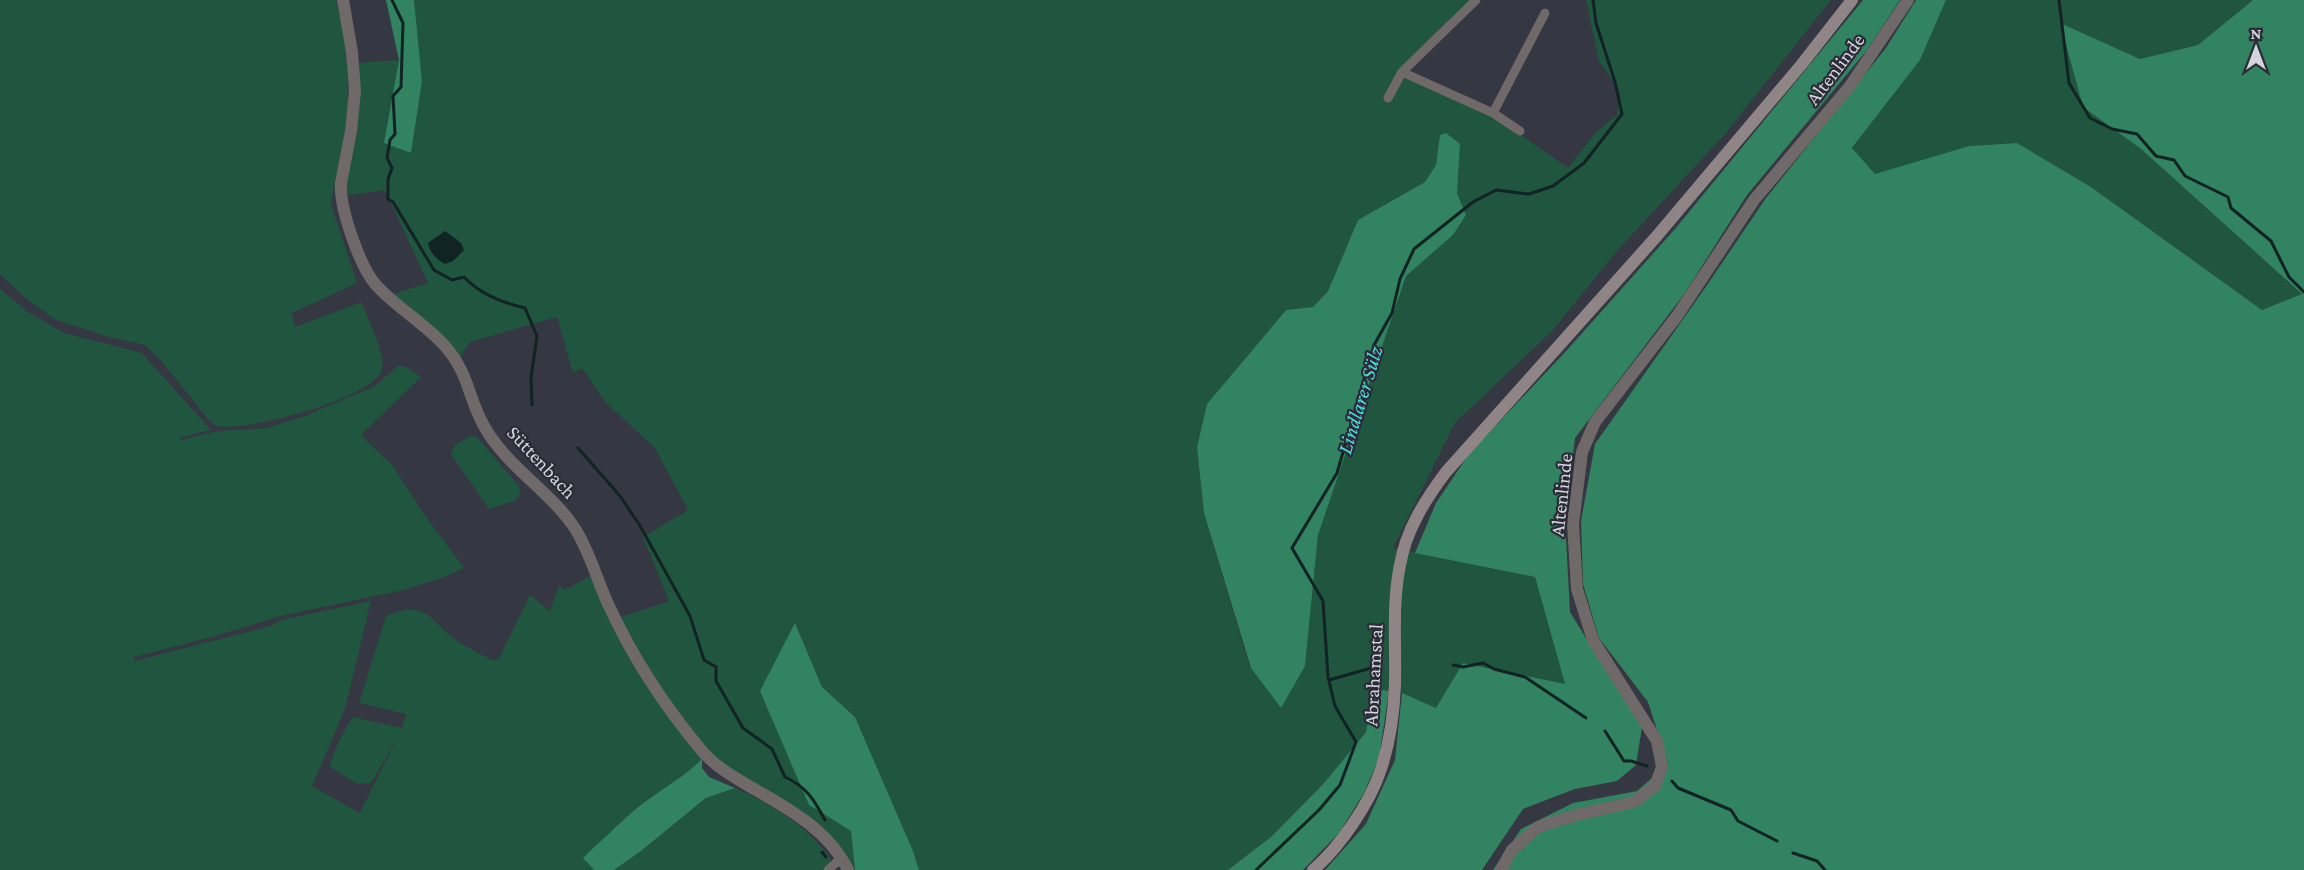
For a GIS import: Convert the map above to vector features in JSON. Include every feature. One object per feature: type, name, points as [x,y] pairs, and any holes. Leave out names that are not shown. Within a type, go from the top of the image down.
[{"type":"main road","name":"Abrahamstal","points":[[1313,870],[1340,842],[1355,821],[1381,770],[1389,737],[1395,687],[1396,610],[1400,565],[1409,533],[1425,500],[1446,472],[1656,237],[1802,64],[1852,0]]},
{"type":"street","name":"Süttenbach","points":[[343,0],[351,45],[355,91],[353,119],[341,193],[346,219],[372,280],[450,352],[462,369],[478,414],[489,435],[573,525],[612,612],[632,649],[651,681],[692,738],[723,770],[810,824],[828,841],[842,858],[848,870]]},
{"type":"street","points":[[1388,98],[1401,72],[1476,0]]},
{"type":"street","name":"Altenlinde","points":[[1501,870],[1512,850],[1539,827],[1576,814],[1634,802],[1655,786],[1662,766],[1658,741],[1593,640],[1577,589],[1573,525],[1582,452],[1596,422],[1677,316],[1754,200],[1850,86],[1908,0]]},
{"type":"street","points":[[1493,113],[1545,13]]},
{"type":"street","points":[[1401,72],[1493,113],[1520,131]]},
{"type":"street","points":[[828,870],[842,858]]},
{"type":"green space","points":[[0,0],[336,0],[345,38],[348,114],[331,204],[357,283],[292,313],[295,327],[362,302],[382,357],[381,372],[372,382],[332,403],[279,419],[233,427],[216,426],[209,421],[163,363],[145,345],[109,337],[54,319],[24,297],[0,274]]},
{"type":"green space","points":[[386,0],[414,0],[422,81],[411,153],[384,143],[399,60]]},
{"type":"green space","points":[[414,0],[1472,0],[1403,71],[1480,106],[1568,168],[1597,131],[1617,115],[1620,92],[1599,61],[1586,0],[1831,0],[1726,133],[1617,251],[1552,331],[1455,423],[1393,548],[1535,577],[1565,685],[1464,663],[1436,708],[1402,693],[1375,689],[1366,732],[1324,783],[1272,836],[1228,870],[919,870],[855,717],[822,687],[795,623],[809,805],[851,831],[855,870],[849,870],[845,860],[691,737],[618,618],[669,601],[643,537],[688,510],[655,448],[606,403],[582,368],[573,373],[557,317],[470,342],[458,361],[390,295],[428,283],[385,190],[343,196],[354,63],[399,60],[385,143],[411,153],[422,81]],"holes":[[[1440,135],[1460,144],[1457,193],[1466,215],[1453,235],[1406,276],[1318,535],[1305,666],[1250,668],[1204,513],[1197,447],[1207,404],[1286,310],[1313,307],[1328,291],[1358,220],[1425,182],[1436,165]]]},
{"type":"green space","points":[[1863,0],[1900,0],[1867,50],[1747,195],[1685,293],[1575,438],[1565,520],[1570,612],[1605,669],[1643,721],[1636,765],[1617,781],[1575,789],[1523,809],[1482,870],[1325,870],[1366,824],[1395,760],[1402,693],[1436,708],[1463,663],[1565,684],[1535,577],[1415,553],[1436,503],[1469,454],[1567,350],[1675,229]]},
{"type":"green space","points":[[1916,0],[1946,0],[1920,60],[1852,148],[1875,174],[1969,146],[2017,143],[2091,187],[2262,310],[2302,294],[2141,149],[2083,107],[2060,23],[2140,59],[2198,45],[2253,0],[2304,0],[2304,870],[1493,870],[1521,829],[1573,803],[1637,791],[1668,764],[1648,702],[1599,638],[1583,584],[1581,521],[1595,444],[1766,198],[1886,48]]},
{"type":"green space","points":[[1946,0],[2253,0],[2198,45],[2140,59],[2060,24],[2083,107],[2141,149],[2302,294],[2262,310],[2091,187],[2017,143],[1969,146],[1876,175],[1852,149],[1920,60]]},
{"type":"green space","points":[[1446,133],[1460,144],[1457,193],[1466,215],[1453,235],[1406,276],[1318,535],[1305,666],[1281,708],[1251,668],[1204,513],[1197,447],[1207,404],[1286,310],[1313,307],[1328,291],[1358,220],[1425,182],[1436,165],[1440,135]]},
{"type":"green space","points":[[0,289],[28,312],[64,333],[142,353],[211,430],[181,437],[181,440],[218,431],[266,428],[305,416],[375,386],[399,365],[421,377],[361,435],[393,466],[424,514],[464,568],[442,578],[403,590],[281,616],[134,657],[134,661],[271,626],[281,620],[371,601],[345,709],[312,786],[360,813],[395,742],[371,783],[357,784],[330,767],[339,741],[353,717],[402,728],[406,714],[359,703],[386,616],[400,611],[420,611],[459,642],[492,660],[498,660],[530,595],[550,611],[559,585],[564,590],[590,576],[702,759],[631,813],[584,858],[594,870],[0,870]]},
{"type":"green space","points":[[471,436],[477,437],[519,486],[520,495],[514,501],[489,509],[451,454],[455,445]]},
{"type":"green space","points":[[795,623],[822,687],[855,717],[919,870],[855,870],[851,831],[809,805],[760,691]]},
{"type":"green space","points":[[1375,689],[1389,691],[1379,758],[1364,793],[1339,833],[1303,870],[1228,870],[1272,836],[1324,783],[1366,732]]},
{"type":"green space","points":[[702,759],[702,768],[709,777],[735,788],[706,798],[614,870],[594,870],[583,858],[631,813]]},
{"type":"green space","points":[[735,788],[762,801],[800,826],[831,859],[827,870],[614,870],[707,798]]},
{"type":"shaded area","points":[[445,231],[461,243],[464,250],[453,261],[445,264],[434,255],[428,243]]},
{"type":"waterway","points":[[392,0],[403,23],[401,87],[393,96],[395,134],[390,140],[387,158],[392,168],[388,179],[388,199],[393,202],[434,270],[452,280],[464,277],[492,297],[525,308],[537,336],[531,378],[532,405]]},
{"type":"waterway","name":"Lindlarer Sülz","points":[[1256,870],[1319,810],[1340,785],[1356,742],[1335,706],[1328,677],[1323,601],[1292,548],[1337,473],[1374,345],[1392,313],[1400,279],[1414,249],[1473,202],[1496,190],[1529,194],[1553,186],[1584,163],[1622,114],[1615,82],[1596,23],[1593,0]]},
{"type":"waterway","points":[[2059,0],[2069,83],[2090,118],[2112,129],[2137,134],[2156,156],[2174,160],[2185,176],[2228,197],[2231,208],[2271,241],[2289,277],[2304,292]]},
{"type":"waterway","points":[[578,448],[620,496],[639,524],[690,616],[704,660],[716,667],[716,681],[743,728],[772,749],[785,777],[799,785],[809,795],[825,820]]},
{"type":"waterway","points":[[1453,665],[1463,667],[1483,663],[1494,669],[1525,677],[1586,718]]},
{"type":"waterway","points":[[1329,680],[1378,666]]},
{"type":"waterway","points":[[1605,731],[1624,761],[1647,766]]},
{"type":"waterway","points":[[1672,781],[1678,788],[1731,810],[1738,821],[1777,841]]},
{"type":"waterway","points":[[822,852],[826,857]]},
{"type":"waterway","points":[[1793,853],[1817,861],[1825,870]]}]
